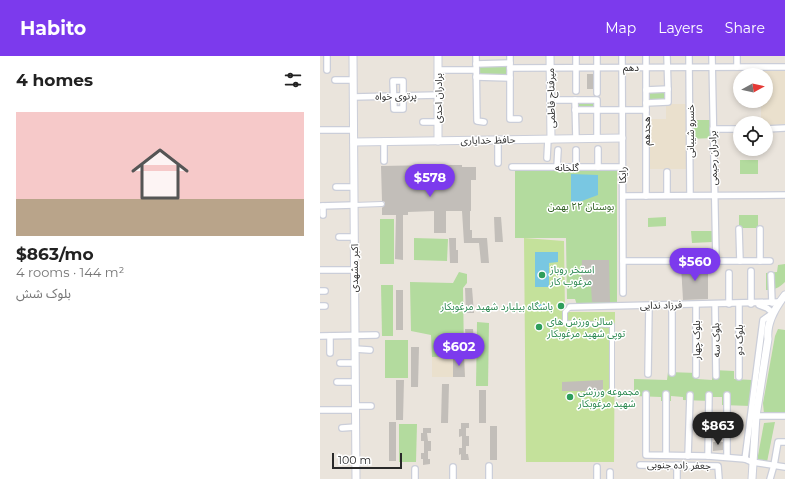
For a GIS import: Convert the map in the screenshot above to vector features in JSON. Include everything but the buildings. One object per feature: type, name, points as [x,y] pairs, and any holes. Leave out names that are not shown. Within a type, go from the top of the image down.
[{"type":"street","points":[[326,70],[327,56]]},
{"type":"street","name":"اکبر مشهدی","points":[[353,56],[356,479]]},
{"type":"street","name":"برادران احدی","points":[[438,56],[438,141]]},
{"type":"street","points":[[476,56],[477,121],[484,122]]},
{"type":"street","points":[[510,56],[510,119],[519,119]]},
{"type":"street","name":"میرفتاح فاطمی","points":[[549,139],[550,56]]},
{"type":"street","points":[[576,56],[576,91]]},
{"type":"street","points":[[597,56],[598,93]]},
{"type":"street","name":"رایکا","points":[[622,56],[623,293]]},
{"type":"street","name":"هجدهم","points":[[646,56],[646,196]]},
{"type":"street","points":[[646,102],[668,102],[667,56]]},
{"type":"street","name":"خسرو شیبانی","points":[[689,56],[690,195]]},
{"type":"street","name":"برادران رحیمی","points":[[712,56],[716,261]]},
{"type":"street","points":[[737,56],[737,67]]},
{"type":"street","name":"دهم","points":[[438,70],[510,66],[550,68],[785,67]]},
{"type":"street","points":[[476,77],[510,78]]},
{"type":"street","points":[[335,80],[353,80]]},
{"type":"street","points":[[393,81],[402,81],[403,96],[403,109],[394,109],[393,81]]},
{"type":"street","points":[[646,90],[668,89]]},
{"type":"street","name":"پرتوی خواه","points":[[353,96],[438,95]]},
{"type":"street","points":[[557,100],[597,100],[597,139]]},
{"type":"street","points":[[575,100],[576,139]]},
{"type":"street","points":[[575,110],[646,110]]},
{"type":"street","points":[[423,122],[438,122]]},
{"type":"street","points":[[773,129],[785,128]]},
{"type":"street","points":[[713,129],[733,129]]},
{"type":"street","points":[[320,130],[354,130]]},
{"type":"street","name":"حافظ خدایاری","points":[[354,142],[622,138]]},
{"type":"street","points":[[547,158],[549,139]]},
{"type":"street","points":[[498,140],[498,163]]},
{"type":"street","points":[[384,141],[384,161]]},
{"type":"street","points":[[598,149],[598,167]]},
{"type":"street","points":[[557,167],[558,150]]},
{"type":"street","points":[[576,150],[576,167]]},
{"type":"street","name":"گلخانه","points":[[512,167],[622,167]]},
{"type":"street","points":[[667,172],[667,196]]},
{"type":"street","points":[[336,187],[354,187]]},
{"type":"street","points":[[623,196],[785,195]]},
{"type":"street","points":[[323,215],[322,206],[382,204]]},
{"type":"street","points":[[739,229],[740,261]]},
{"type":"street","points":[[760,229],[760,261]]},
{"type":"street","points":[[339,237],[354,237]]},
{"type":"street","points":[[623,261],[770,262]]},
{"type":"street","points":[[320,270],[354,270]]},
{"type":"street","points":[[751,271],[751,304],[778,306]]},
{"type":"street","points":[[729,272],[729,304]]},
{"type":"street","points":[[771,276],[778,306]]},
{"type":"street","points":[[757,388],[768,339],[768,329],[778,306],[785,295]]},
{"type":"street","name":"فرزاد ندایی","points":[[570,307],[715,304],[778,306]]},
{"type":"street","name":"بلوک سه","points":[[715,304],[716,376]]},
{"type":"street","name":"بلوک دو","points":[[739,377],[740,304]]},
{"type":"street","points":[[672,305],[672,374]]},
{"type":"street","name":"بلوک چهار","points":[[696,305],[696,375]]},
{"type":"street","points":[[648,374],[649,306]]},
{"type":"street","points":[[745,459],[757,388],[763,320],[778,306]]},
{"type":"street","points":[[570,307],[565,312],[565,323],[612,324],[612,392]]},
{"type":"street","points":[[320,336],[376,335]]},
{"type":"street","points":[[330,336],[330,353]]},
{"type":"street","points":[[355,349],[370,350]]},
{"type":"street","points":[[340,363],[355,363]]},
{"type":"street","points":[[337,382],[355,382]]},
{"type":"street","points":[[646,394],[646,455],[726,457],[745,459],[752,462],[785,467]]},
{"type":"street","points":[[666,394],[666,456]]},
{"type":"street","points":[[688,456],[690,395]]},
{"type":"street","points":[[708,456],[709,395]]},
{"type":"street","points":[[726,457],[727,396]]},
{"type":"street","points":[[320,410],[371,406]]},
{"type":"street","points":[[753,416],[785,416]]},
{"type":"street","points":[[752,479],[753,416]]},
{"type":"street","points":[[342,428],[356,427]]},
{"type":"street","points":[[770,479],[778,442],[785,442]]},
{"type":"street","name":"جعفر زاده جنوبی","points":[[640,465],[718,466],[719,479]]},
{"type":"street","points":[[677,465],[677,479]]},
{"type":"street","points":[[489,466],[489,479]]},
{"type":"street","points":[[453,467],[453,479]]},
{"type":"street","points":[[597,468],[598,479]]},
{"type":"street","points":[[415,469],[415,479]]},
{"type":"street","points":[[610,472],[610,479]]},
{"type":"shaded area","points":[[773,68],[785,68],[785,126],[773,127],[773,116],[761,116],[761,108],[773,108]]},
{"type":"shaded area","points":[[666,104],[687,104],[688,169],[649,169],[649,119],[666,119]]},
{"type":"shaded area","points":[[464,356],[465,377],[432,377],[432,357]]},
{"type":"green space","points":[[479,66],[506,66],[506,75],[479,75]]},
{"type":"green space","points":[[648,90],[667,90],[667,102],[648,102]]},
{"type":"green space","points":[[577,101],[595,101],[596,108],[577,108]]},
{"type":"green space","points":[[691,120],[711,120],[712,138],[691,139]]},
{"type":"green space","points":[[740,160],[758,160],[758,174],[740,174]]},
{"type":"green space","name":"بوستان ۲۲ بهمن","points":[[515,170],[617,170],[617,305],[577,305],[575,299],[567,299],[566,238],[515,238]]},
{"type":"green space","points":[[739,215],[758,215],[758,228],[739,228]]},
{"type":"green space","points":[[666,217],[666,226],[648,227],[648,218]]},
{"type":"green space","points":[[380,219],[394,219],[394,264],[380,264]]},
{"type":"green space","points":[[691,231],[712,231],[712,242],[692,243]]},
{"type":"green space","points":[[414,238],[448,239],[447,261],[414,260]]},
{"type":"green space","name":"مجموعه ورزشی شهید مرغوبکار","points":[[524,238],[564,241],[565,312],[615,312],[614,462],[526,462]]},
{"type":"green space","points":[[785,264],[785,282],[781,286],[772,290],[766,290],[766,273],[777,272],[778,265]]},
{"type":"green space","points":[[459,272],[467,274],[467,283],[463,288],[464,356],[432,357],[431,335],[411,331],[410,282],[453,283]]},
{"type":"green space","points":[[381,285],[393,285],[393,336],[382,336]]},
{"type":"green space","points":[[477,322],[489,323],[488,386],[476,386]]},
{"type":"green space","points":[[778,329],[785,330],[785,413],[764,414],[763,403],[775,336]]},
{"type":"green space","points":[[385,340],[408,340],[408,378],[385,378]]},
{"type":"green space","points":[[713,370],[734,371],[734,379],[752,380],[751,406],[722,405],[722,397],[711,397],[711,401],[683,400],[683,397],[671,396],[671,401],[661,401],[661,397],[634,396],[634,379],[667,380],[668,372],[697,373],[697,379],[712,380]]},
{"type":"green space","points":[[775,422],[767,462],[757,461],[764,423]]},
{"type":"green space","points":[[399,424],[417,424],[416,462],[399,462]]},
{"type":"water","points":[[571,174],[598,175],[598,195],[571,205]]},
{"type":"water","name":"استخر روباز مرغوب کار","points":[[535,252],[558,252],[558,262],[549,263],[549,287],[535,287]]},
{"type":"water","points":[[535,304],[549,304],[549,311],[535,311]]},
{"type":"place","name":"استخر روباز مرغوب کار","points":[[542,275]]},
{"type":"place","name":"باشگاه بیلیارد شهید مرغوبکار","points":[[561,306]]},
{"type":"place","name":"سالن ورزش های توپی شهید مرغوبکار","points":[[539,327]]},
{"type":"place","name":"مجموعه ورزشی شهید مرغوبکار","points":[[570,397]]}]
